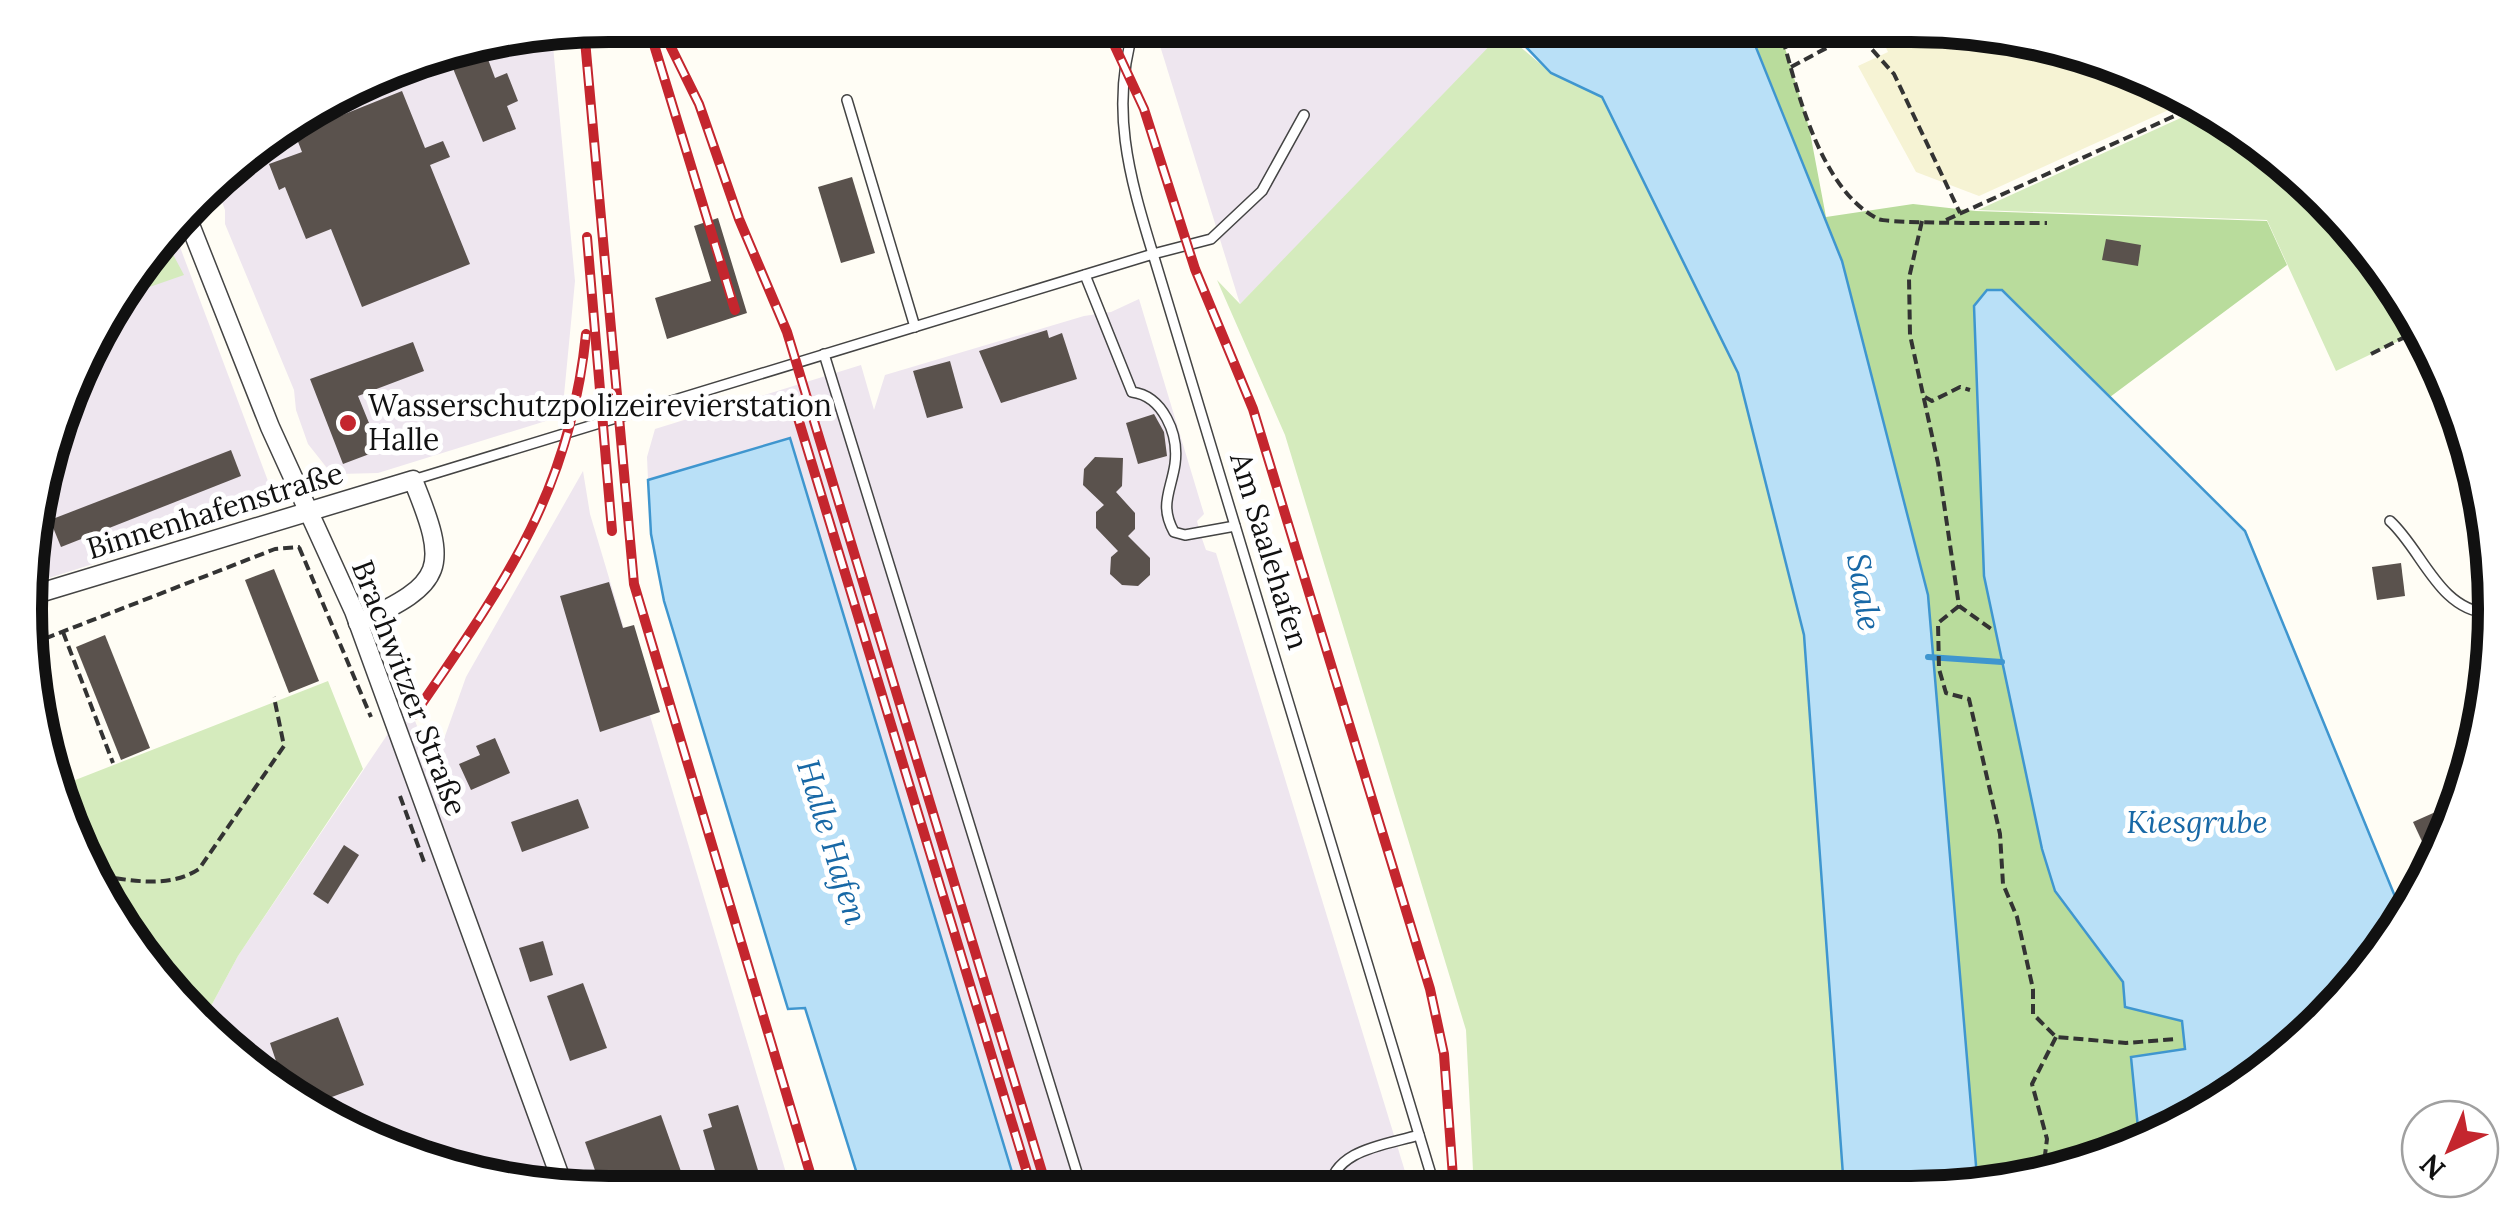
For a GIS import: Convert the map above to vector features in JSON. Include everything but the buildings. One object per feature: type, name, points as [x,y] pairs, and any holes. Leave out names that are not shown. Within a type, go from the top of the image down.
[{"type":"street","name":"Brachwitzer Straße","points":[[190,228],[358,623],[560,1174]]},
{"type":"street","name":"Binnenhafenstraße","points":[[43,592],[414,480]]},
{"type":"street","points":[[358,623],[417,593],[434,565],[434,536],[414,480]]},
{"type":"lane","name":"Am Saalehafen","points":[[1132,42],[1122,91],[1124,153],[1431,1176]]},
{"type":"lane","points":[[846,100],[914,327]]},
{"type":"lane","points":[[414,480],[1153,254],[1210,240],[1262,191],[1304,116]]},
{"type":"lane","points":[[1085,275],[1132,392],[1149,394],[1159,402],[1170,430],[1175,463],[1166,490],[1165,516],[1174,532],[1185,535],[1235,526]]},
{"type":"lane","points":[[824,354],[1079,1176]]},
{"type":"lane","points":[[2390,521],[2451,597],[2470,612],[2478,612]]},
{"type":"lane","points":[[1332,1176],[1346,1159],[1419,1135]]},
{"type":"path","points":[[1784,42],[1809,127],[1847,193],[1880,222],[2047,223]]},
{"type":"path","points":[[1830,42],[1834,44]]},
{"type":"path","points":[[1791,67],[1840,42]]},
{"type":"path","points":[[1865,42],[1894,74],[1960,214]]},
{"type":"path","points":[[1944,221],[2183,112]]},
{"type":"path","points":[[1922,220],[1909,278],[1910,335],[1938,463],[1958,606],[1994,631]]},
{"type":"path","points":[[2371,354],[2407,336]]},
{"type":"path","points":[[1922,395],[1932,401],[1960,387],[1970,390]]},
{"type":"path","points":[[44,639],[275,550],[323,540]]},
{"type":"path","points":[[299,547],[373,724]]},
{"type":"path","points":[[1958,606],[1938,623],[1938,662],[1946,693],[1970,700],[2000,834],[2003,884],[2017,917],[2032,989],[2033,1014],[2056,1037],[2126,1043],[2176,1040]]},
{"type":"path","points":[[64,632],[113,763]]},
{"type":"path","points":[[110,877],[167,881],[185,878],[200,869],[284,746],[274,697]]},
{"type":"path","points":[[396,784],[424,863]]},
{"type":"path","points":[[2044,1160],[2048,1139],[2032,1084],[2056,1037]]},
{"type":"shaded area","points":[[1159,42],[1502,42],[1240,304]]},
{"type":"shaded area","points":[[1883,42],[1948,44],[2021,53],[2093,73],[2174,108],[1979,196],[1916,172],[1858,66],[1888,52]]},
{"type":"shaded area","points":[[553,46],[575,281],[562,416],[378,473],[339,474],[327,468],[308,444],[296,410],[294,390],[225,224],[220,198],[264,160],[359,101],[463,62]]},
{"type":"shaded area","points":[[178,242],[271,489],[258,509],[44,580],[53,499],[86,393],[118,326]]},
{"type":"shaded area","points":[[1139,299],[1204,514],[1197,521],[1200,533],[1206,550],[1216,553],[1406,1176],[1013,1176],[790,439],[648,480],[647,457],[655,429],[861,365],[874,410],[885,375],[1084,316],[1111,312]]},
{"type":"shaded area","points":[[583,471],[590,514],[787,1176],[572,1175],[535,1172],[463,1157],[393,1133],[326,1101],[264,1059],[209,1010],[238,956],[408,704],[434,767],[466,677]]},
{"type":"green space","points":[[1493,42],[1515,42],[1551,73],[1602,97],[1738,373],[1804,635],[1843,1176],[1473,1176],[1466,1030],[1285,435],[1217,280],[1240,304]]},
{"type":"green space","points":[[1755,42],[1783,42],[1809,127],[1826,217],[1913,204],[1976,211],[2267,221],[2287,265],[2110,397],[2002,291],[1975,307],[1984,576],[2042,849],[2055,891],[2123,983],[2125,1007],[2182,1020],[2186,1049],[2131,1058],[2139,1128],[2093,1146],[2021,1166],[1977,1173],[1928,595],[1842,261]]},
{"type":"green space","points":[[2188,115],[2256,160],[2311,209],[2360,264],[2407,337],[2336,371],[2267,220],[1978,210]]},
{"type":"green space","points":[[171,251],[184,275],[141,290],[160,264]]},
{"type":"green space","points":[[328,681],[363,769],[238,956],[209,1010],[160,955],[118,893],[70,782]]},
{"type":"water","name":"Saale","points":[[1521,42],[1754,42],[1842,261],[1928,595],[1977,1173],[1843,1176],[1804,635],[1738,373],[1602,97],[1551,73]]},
{"type":"water","name":"Kiesgrube","points":[[1987,290],[2002,290],[2245,531],[2397,901],[2337,983],[2284,1036],[2226,1081],[2138,1128],[2131,1057],[2185,1049],[2182,1021],[2125,1007],[2123,982],[2055,891],[2042,849],[1984,576],[1974,306]]},
{"type":"water","name":"Halle Hafen","points":[[790,438],[1013,1176],[858,1176],[805,1008],[788,1009],[664,601],[651,534],[648,480]]},
{"type":"waterway","points":[[1928,657],[2002,662]]},
{"type":"railway","points":[[653,42],[735,310]]},
{"type":"railway","points":[[668,42],[699,104],[739,219],[787,332],[1043,1176]]},
{"type":"railway","points":[[1113,42],[1144,109],[1195,269],[1253,409],[1430,989],[1444,1054],[1453,1176]]},
{"type":"railway","points":[[585,43],[634,584],[811,1176]]},
{"type":"railway","points":[[587,237],[612,531]]},
{"type":"railway","points":[[414,715],[503,580],[548,491],[578,391],[586,334]]},
{"type":"railway","points":[[794,405],[1028,1176]]},
{"type":"place","name":"Wasserschutzpolizeirevierstation Halle","points":[[348,423]]}]
